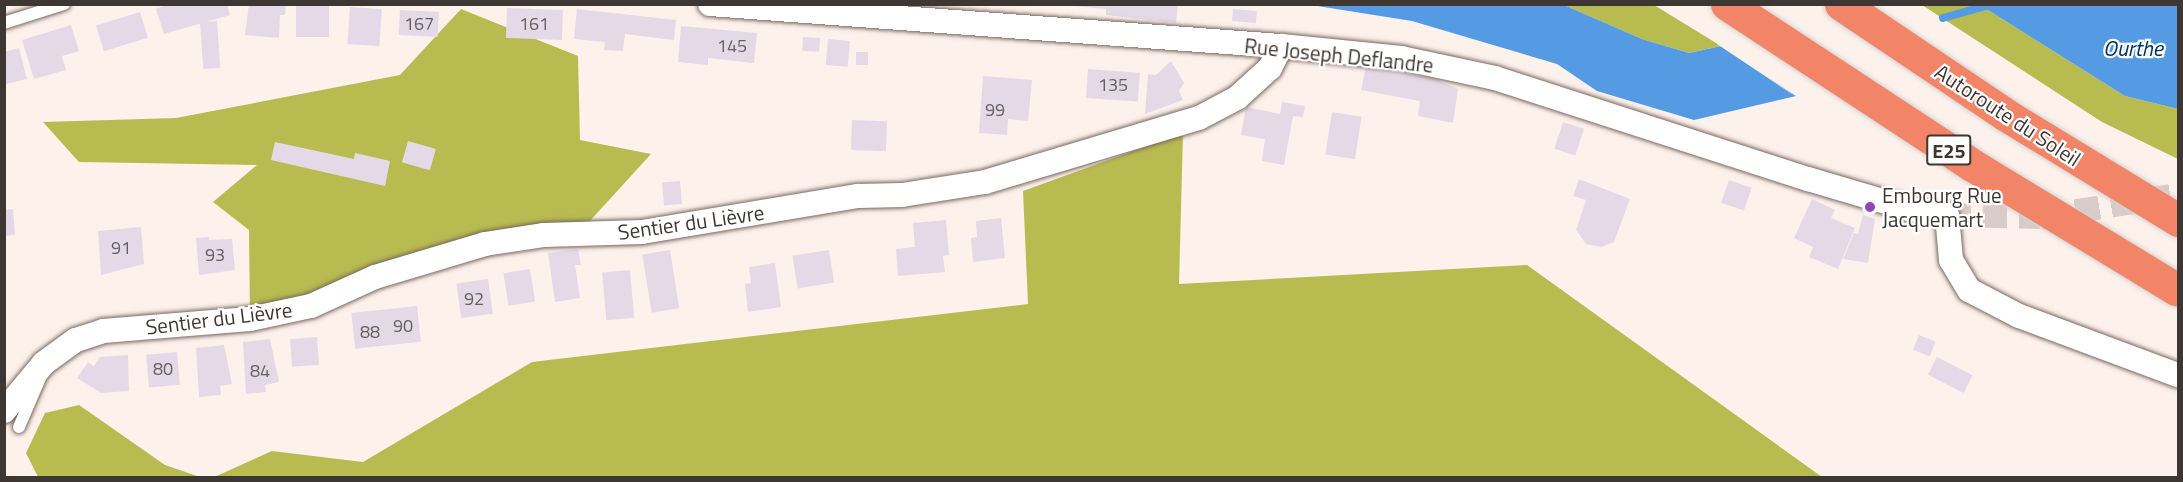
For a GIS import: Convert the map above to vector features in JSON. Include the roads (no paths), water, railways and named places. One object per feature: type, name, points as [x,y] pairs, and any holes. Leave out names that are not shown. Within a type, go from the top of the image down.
[{"type":"highway","name":"E25","points":[[1727,4],[1972,165],[2176,289]]},
{"type":"highway","name":"Autoroute du Soleil","points":[[1841,4],[2006,116],[2178,220]]},
{"type":"street","name":"Rue Joseph Deflandre","points":[[710,4],[1281,46],[1401,58],[1495,78],[1819,182],[1909,209],[1947,214],[1951,260],[1969,290],[2019,316],[2178,375]]},
{"type":"street","name":"Sentier du Lièvre","points":[[12,419],[44,363],[76,340],[103,331],[250,319],[311,306],[375,277],[485,244],[544,235],[642,232],[858,196],[902,195],[985,182],[1199,118],[1237,98],[1270,68],[1281,46]]},
{"type":"lane","points":[[4,23],[64,4]]},
{"type":"water","points":[[1311,5],[1564,5],[1642,39],[1689,53],[1721,46],[1796,96],[1694,120],[1597,91],[1557,64],[1412,21]]},
{"type":"water","name":"Ourthe","points":[[1980,5],[2178,5],[2178,109],[2125,96]]},
{"type":"waterway","points":[[1943,18],[1992,4]]},
{"type":"tunnel","points":[[1947,215],[2040,217],[2178,195]]},
{"type":"place","name":"Embourg Rue Jacquemart","points":[[1870,207]]}]
